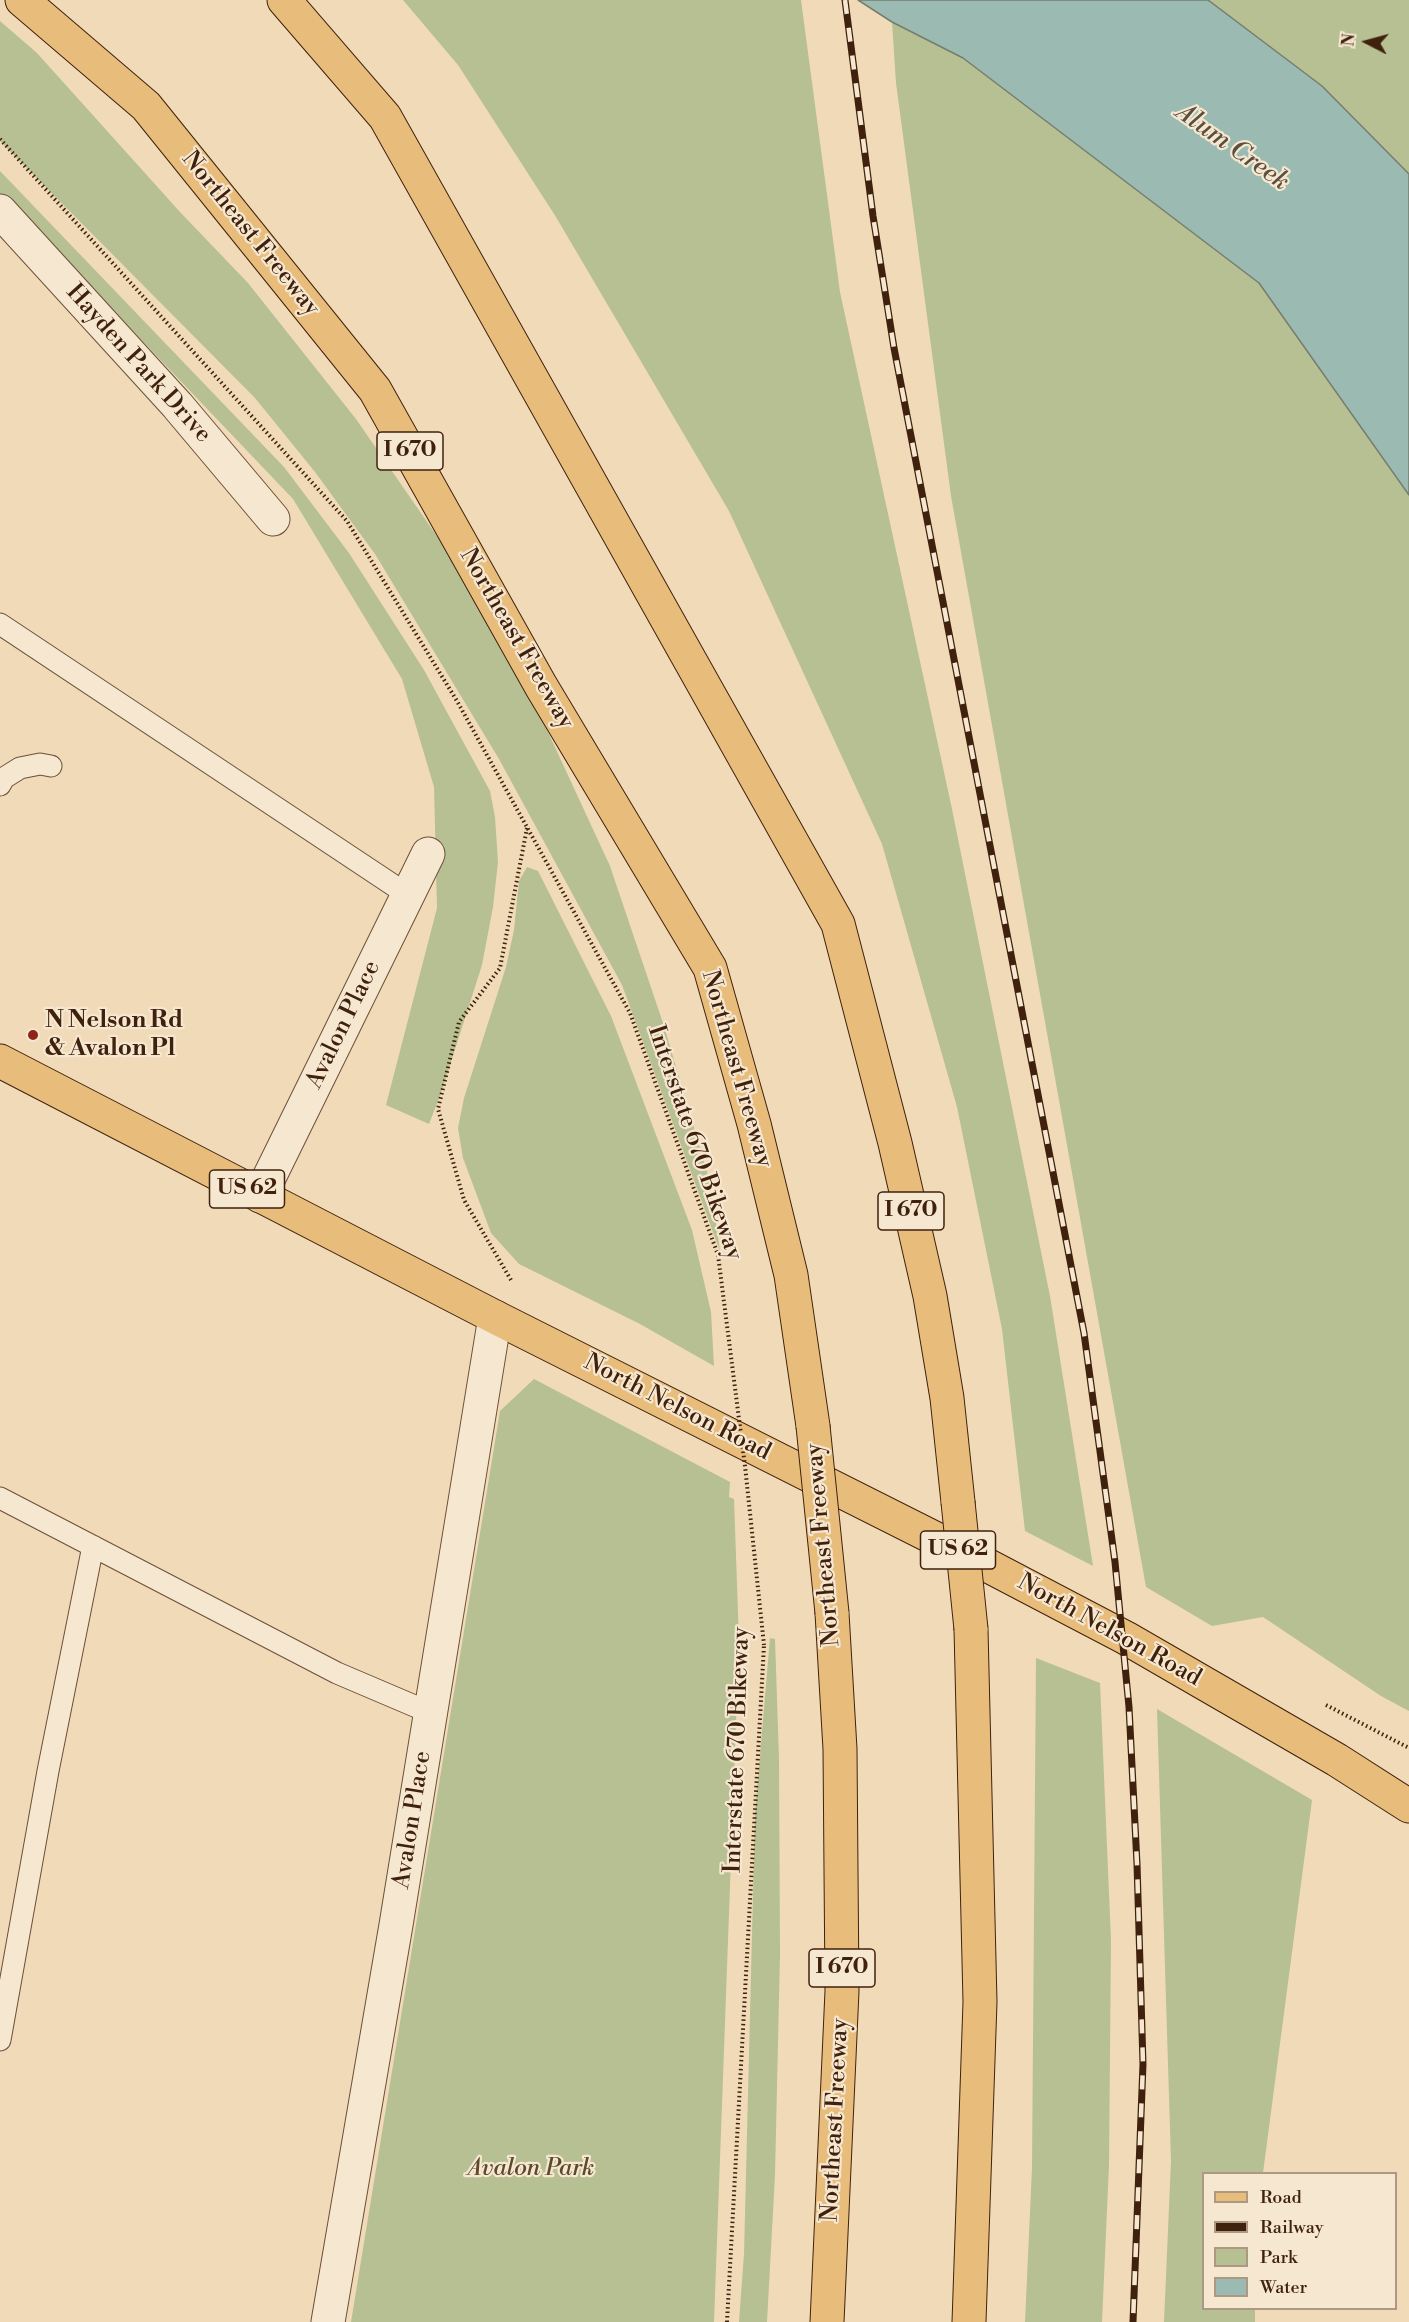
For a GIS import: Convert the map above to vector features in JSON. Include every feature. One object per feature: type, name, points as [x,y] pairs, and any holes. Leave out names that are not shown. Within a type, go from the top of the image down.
[{"type":"main road","name":"Northeast Freeway","points":[[22,0],[146,106],[375,390],[541,686],[710,968],[754,1124],[791,1275],[813,1425],[832,1614],[840,1749],[842,1991],[827,2322]]},
{"type":"main road","name":"I 670","points":[[284,0],[385,117],[838,924],[895,1143],[930,1296],[946,1398],[971,1629],[980,2002],[969,2322]]},
{"type":"main road","name":"North Nelson Road","points":[[0,1061],[495,1317],[815,1477],[1126,1638],[1337,1760],[1409,1806]]},
{"type":"street","name":"Hayden Park Drive","points":[[0,211],[177,405],[273,519]]},
{"type":"street","name":"Avalon Place","points":[[260,1196],[428,854]]},
{"type":"street","name":"Avalon Place","points":[[328,2322],[495,1317]]},
{"type":"lane","points":[[0,624],[408,895]]},
{"type":"lane","points":[[0,785],[4,778],[20,768],[40,764],[51,766]]},
{"type":"lane","points":[[0,1498],[338,1673],[430,1713]]},
{"type":"lane","points":[[0,2040],[48,1771],[93,1546]]},
{"type":"path","name":"Interstate 670 Bikeway","points":[[527,828],[630,1013],[718,1255],[745,1466],[764,1646],[727,2322]]},
{"type":"green space","points":[[403,0],[801,0],[840,292],[952,809],[1050,1296],[1093,1566],[1025,1531],[1002,1329],[957,1107],[882,844],[729,511],[556,217],[458,65]]},
{"type":"green space","points":[[1208,0],[1409,0],[1409,174],[1322,86]]},
{"type":"green space","points":[[0,21],[37,53],[180,212],[248,283],[356,419],[452,558],[535,704],[610,866],[663,1023],[710,1182],[720,1251],[622,985],[499,759],[375,554],[315,472],[255,398],[0,141]]},
{"type":"green space","points":[[892,22],[963,58],[1259,283],[1409,495],[1409,1711],[1381,1696],[1263,1617],[1212,1626],[1146,1587],[951,496],[896,83]]},
{"type":"green space","points":[[0,171],[284,467],[349,553],[424,670],[490,791],[495,817],[498,862],[493,907],[482,965],[429,1124],[386,1105],[437,908],[434,787],[402,679],[293,499],[71,266],[0,199]]},
{"type":"green space","points":[[527,867],[538,871],[611,1016],[692,1230],[711,1312],[714,1366],[640,1324],[519,1264],[491,1233],[463,1158],[458,1128],[464,1098],[506,967],[514,930],[519,881]]},
{"type":"green space","name":"Avalon Park","points":[[534,1379],[730,1482],[729,1497],[734,1499],[739,1641],[714,2322],[351,2322],[500,1411]]},
{"type":"green space","points":[[770,1638],[775,1639],[779,1758],[780,1954],[775,2175],[767,2322],[739,2322],[744,2254],[755,1814]]},
{"type":"green space","points":[[1036,1658],[1100,1683],[1111,1940],[1109,2165],[1102,2322],[1025,2322],[1032,2168]]},
{"type":"green space","points":[[1157,1709],[1312,1800],[1263,2172],[1202,2172],[1202,2310],[1255,2310],[1255,2322],[1164,2322],[1171,2161]]},
{"type":"water","name":"Alum Creek","points":[[858,0],[1208,0],[1322,86],[1409,174],[1409,495],[1259,283],[963,58],[892,22]]},
{"type":"railway","points":[[845,0],[873,216],[894,348],[1084,1333],[1115,1562],[1129,1707],[1137,1864],[1143,2064],[1133,2322]]},
{"type":"place","name":"N Nelson Rd & Avalon Pl","points":[[33,1035]]}]
